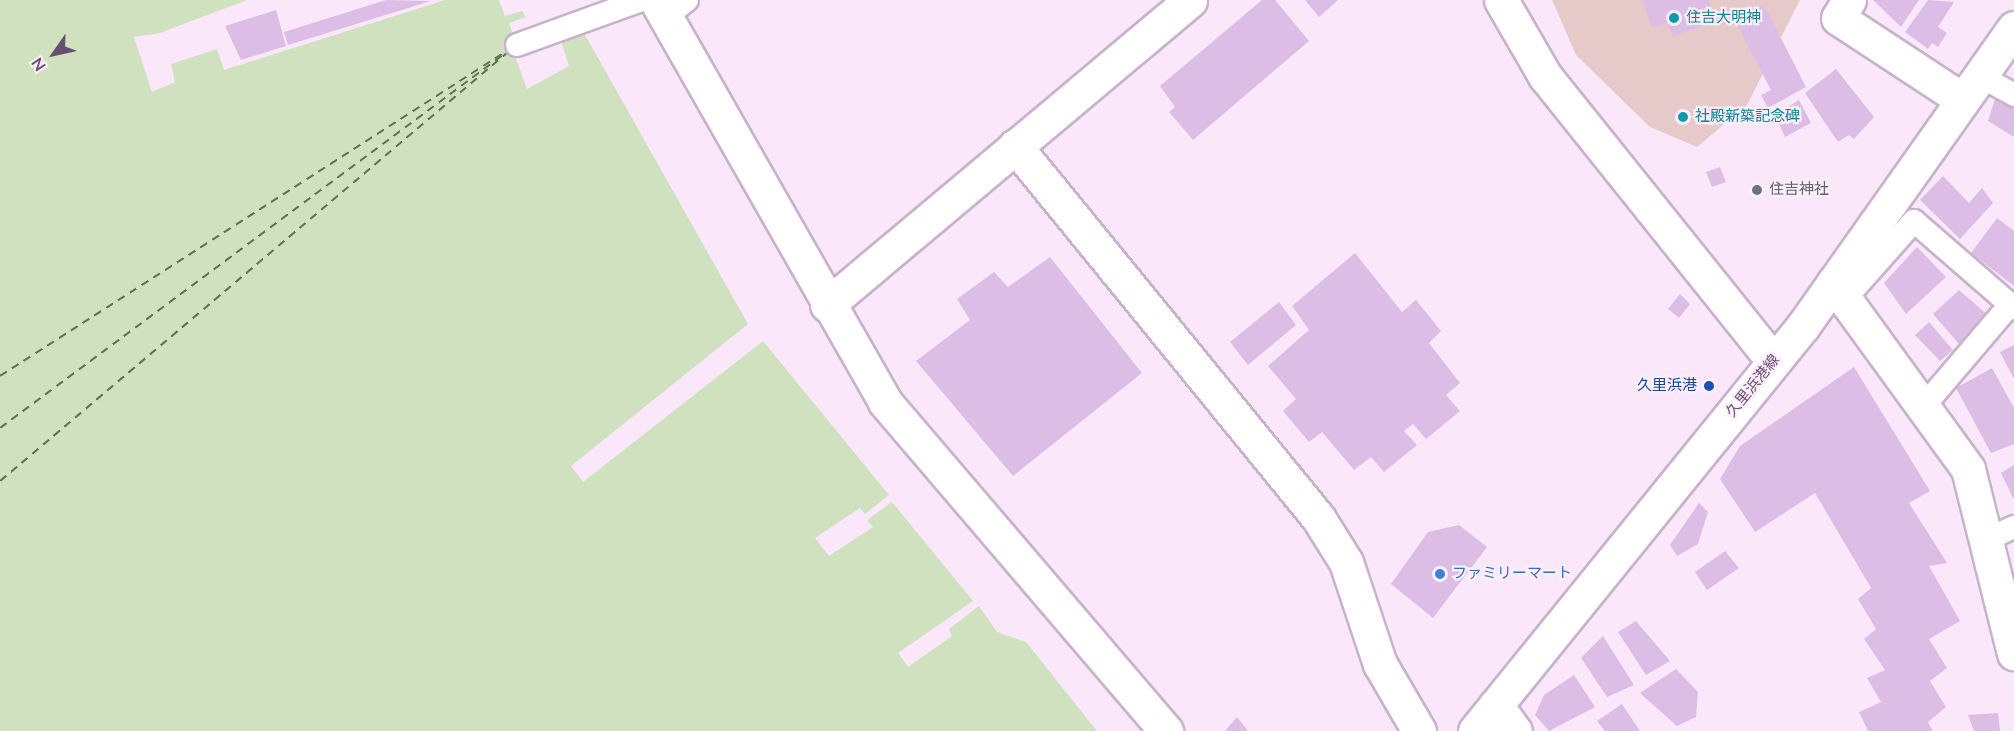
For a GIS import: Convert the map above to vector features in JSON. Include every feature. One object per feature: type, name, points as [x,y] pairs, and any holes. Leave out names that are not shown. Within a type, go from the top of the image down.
[{"type":"street","points":[[827,305],[1190,0]]},
{"type":"street","points":[[1501,0],[1545,76],[1773,361]]},
{"type":"street","points":[[1849,0],[1838,18],[1972,88]]},
{"type":"street","points":[[662,4],[827,305],[885,402],[1166,731]]},
{"type":"street","name":"久里浜港線","points":[[1475,731],[1773,361],[1839,291],[2014,28]]},
{"type":"street","points":[[1016,146],[1319,519],[1346,562],[1380,664],[1419,731]]},
{"type":"street","points":[[1839,291],[1968,469],[2000,534],[2014,653]]},
{"type":"street","points":[[1496,705],[1515,731]]},
{"type":"lane","points":[[517,45],[662,4]]},
{"type":"lane","points":[[1972,88],[2014,95]]},
{"type":"lane","points":[[1839,291],[1914,221],[2011,307],[1923,407]]},
{"type":"shaded area","points":[[0,0],[247,0],[160,33],[134,37],[152,92],[175,82],[171,64],[217,49],[224,70],[445,0],[499,0],[505,16],[522,11],[526,17],[509,23],[519,51],[538,45],[538,52],[516,59],[527,89],[569,66],[561,41],[584,33],[748,324],[571,466],[583,482],[763,341],[889,495],[865,514],[860,508],[815,538],[829,556],[873,527],[867,520],[892,502],[973,601],[898,653],[908,667],[952,636],[949,629],[979,606],[997,632],[1026,642],[1097,731],[0,731]]},
{"type":"shaded area","points":[[1552,0],[1800,0],[1747,105],[1697,147],[1650,127],[1576,55]]},
{"type":"building","points":[[386,0],[431,1],[288,45],[284,32]]},
{"type":"building","points":[[1262,0],[1275,0],[1309,41],[1193,140],[1169,112],[1175,107],[1160,86]]},
{"type":"building","points":[[1305,0],[1338,0],[1319,17]]},
{"type":"building","name":"住吉大明神","points":[[1642,0],[1708,0],[1712,9],[1698,14],[1703,26],[1673,36],[1667,23],[1652,28]]},
{"type":"building","points":[[1873,0],[1919,0],[1901,27]]},
{"type":"building","points":[[1928,0],[1954,2],[1938,27],[1947,33],[1938,47],[1932,43],[1928,49],[1905,32]]},
{"type":"building","points":[[1764,5],[1806,87],[1768,108],[1761,95],[1771,90],[1736,22]]},
{"type":"building","points":[[276,10],[286,46],[241,60],[225,26]]},
{"type":"building","points":[[1836,69],[1874,117],[1854,139],[1849,135],[1838,142],[1805,93]]},
{"type":"building","points":[[1995,99],[2014,109],[2014,137],[1988,121]]},
{"type":"building","points":[[1799,100],[1811,123],[1785,137],[1775,115]]},
{"type":"building","points":[[1720,167],[1726,182],[1712,187],[1706,172]]},
{"type":"building","points":[[1943,176],[1969,203],[1982,188],[1993,203],[1960,239],[1920,200]]},
{"type":"building","points":[[1997,218],[2014,231],[2014,286],[1971,253]]},
{"type":"building","points":[[1917,247],[1946,277],[1906,314],[1884,283]]},
{"type":"building","points":[[1355,253],[1402,312],[1416,300],[1441,331],[1429,343],[1460,383],[1446,395],[1460,411],[1426,439],[1413,424],[1404,431],[1417,445],[1384,472],[1371,457],[1354,470],[1322,432],[1309,442],[1283,411],[1296,399],[1268,366],[1309,330],[1292,306]]},
{"type":"building","points":[[1050,257],[1142,373],[1013,476],[916,361],[970,320],[957,299],[994,272],[1008,287]]},
{"type":"building","points":[[1959,290],[1989,316],[1959,344],[1933,314]]},
{"type":"building","points":[[1680,294],[1690,304],[1679,318],[1668,309]]},
{"type":"building","points":[[1279,302],[1296,325],[1248,365],[1230,342]]},
{"type":"building","points":[[1929,322],[1953,350],[1940,361],[1915,335]]},
{"type":"building","points":[[2014,345],[2014,379],[2000,352]]},
{"type":"building","points":[[1854,367],[1930,491],[1909,503],[1947,563],[1929,566],[1960,621],[1929,639],[1947,668],[1930,681],[1946,707],[1928,722],[1933,731],[1868,731],[1859,712],[1881,702],[1867,678],[1885,670],[1864,639],[1876,629],[1858,599],[1871,588],[1815,493],[1755,532],[1720,479],[1740,446]]},
{"type":"building","points":[[1992,368],[2014,408],[2014,444],[1991,453],[1956,388]]},
{"type":"building","points":[[2014,465],[2014,500],[2001,473]]},
{"type":"building","points":[[1699,503],[1708,512],[1698,544],[1677,556],[1670,545]]},
{"type":"building","points":[[1459,525],[1487,547],[1433,618],[1391,584],[1428,532]]},
{"type":"building","points":[[1725,551],[1739,568],[1707,590],[1695,572]]},
{"type":"building","points":[[1636,621],[1670,661],[1646,675],[1618,632]]},
{"type":"building","points":[[1603,636],[1634,685],[1607,697],[1581,658]]},
{"type":"building","points":[[1676,669],[1698,692],[1696,717],[1677,726],[1640,693]]},
{"type":"building","points":[[1574,675],[1595,707],[1549,731],[1535,715],[1544,695]]},
{"type":"building","points":[[1622,704],[1640,731],[1605,731],[1597,721]]},
{"type":"building","points":[[1998,713],[2000,731],[1974,731],[1968,715]]},
{"type":"building","points":[[1237,717],[1248,731],[1225,731]]},
{"type":"ferry route","points":[[0,376],[508,50]]},
{"type":"ferry route","points":[[0,481],[509,51]]},
{"type":"ferry route","points":[[0,428],[504,54]]},
{"type":"place","name":"住吉大明神","points":[[1674,18]]},
{"type":"place","name":"社殿新築記念碑","points":[[1683,117]]},
{"type":"place","name":"住吉神社","points":[[1757,190]]},
{"type":"place","name":"久里浜港","points":[[1709,386]]},
{"type":"place","name":"ファミリーマート","points":[[1440,574]]}]
